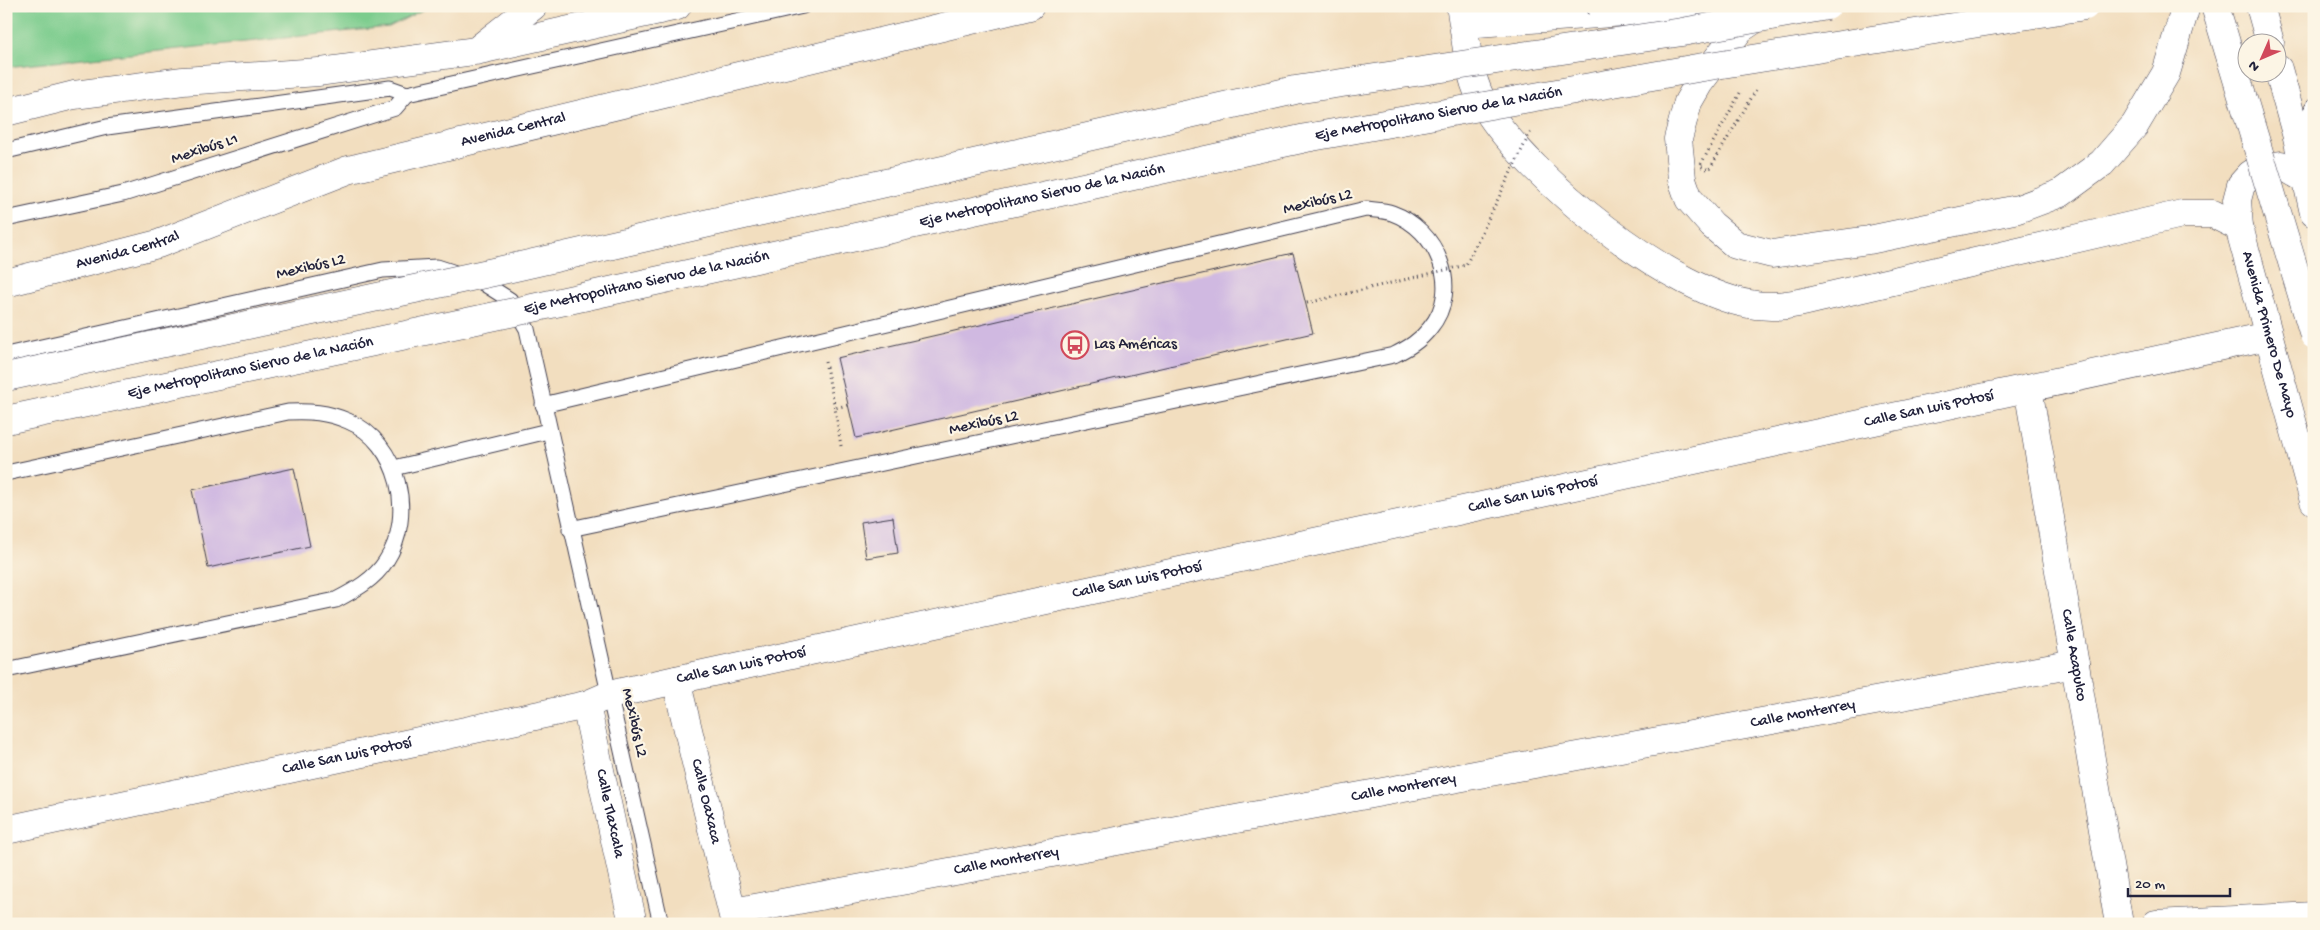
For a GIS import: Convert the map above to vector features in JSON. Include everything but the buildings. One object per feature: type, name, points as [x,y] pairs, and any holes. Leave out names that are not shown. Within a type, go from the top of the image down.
[{"type":"main road","points":[[475,51],[533,6]]},
{"type":"main road","points":[[6,112],[74,95],[183,81],[319,72],[475,51],[677,6]]},
{"type":"main road","name":"Avenida Central","points":[[6,283],[158,244],[348,170],[1030,6]]},
{"type":"main road","points":[[1705,6],[1461,15],[1470,72],[1485,107],[1514,148],[1558,191],[1666,270],[1719,294],[1755,305],[1784,306],[2182,214],[2213,214],[2239,226]]},
{"type":"main road","points":[[1777,6],[1740,29],[1711,67],[1688,102],[1678,139],[1682,178],[1689,199],[1712,225],[1736,245],[1772,254],[1869,240],[2018,209],[2061,193],[2102,163],[2135,125],[2166,73],[2186,6]]},
{"type":"main road","points":[[6,376],[507,269],[1296,90],[1682,32],[1827,6]]},
{"type":"main road","name":"Eje Metropolitano Siervo de la Nación","points":[[6,420],[519,311],[1306,138],[1697,68],[2085,6]]},
{"type":"main road","points":[[2215,6],[2314,335]]},
{"type":"main road","points":[[2260,6],[2267,32]]},
{"type":"main road","points":[[2282,82],[2297,137],[2314,213]]},
{"type":"main road","name":"Avenida Primero De Mayo","points":[[2305,179],[2281,165],[2260,168],[2250,174],[2241,184],[2238,200],[2239,226],[2314,501]]},
{"type":"main road","name":"Calle San Luis Potosí","points":[[6,830],[597,700],[676,680],[2268,336]]},
{"type":"main road","name":"Calle Acapulco","points":[[2028,388],[2119,924]]},
{"type":"main road","name":"Calle Monterrey","points":[[734,918],[2075,664]]},
{"type":"main road","name":"Calle Oaxaca","points":[[676,680],[734,918]]},
{"type":"main road","name":"Calle Tlaxcala","points":[[597,700],[633,924]]},
{"type":"main road","points":[[2156,924],[2314,916]]},
{"type":"lane","name":"Mexibús L1","points":[[6,150],[107,127],[390,88],[407,94],[803,6]]},
{"type":"lane","name":"Mexibús L1","points":[[6,219],[123,194],[395,108],[407,94]]},
{"type":"lane","points":[[2297,137],[2314,106]]},
{"type":"lane","name":"Mexibús L2","points":[[543,405],[1366,209],[1391,212],[1412,222],[1430,239],[1441,260],[1445,283],[1442,307],[1431,328],[1414,344],[1394,355],[570,529]]},
{"type":"lane","name":"Mexibús L2","points":[[6,355],[382,270],[437,268],[480,282],[510,300],[527,329],[570,529],[597,700],[661,924]]},
{"type":"lane","points":[[6,473],[288,412],[320,411],[350,421],[376,441],[394,468],[402,499],[399,532],[386,561],[364,585],[336,600],[6,670]]},
{"type":"lane","points":[[394,468],[548,431]]},
{"type":"path","points":[[1588,15],[1592,6]]},
{"type":"path","points":[[1307,303],[1466,265],[1535,122]]},
{"type":"path","points":[[820,340],[846,471]]},
{"type":"path","points":[[835,408],[848,405]]},
{"type":"green space","points":[[6,6],[430,6],[389,27],[6,67]]},
{"type":"place","name":"Las Américas","points":[[1075,345]]}]
